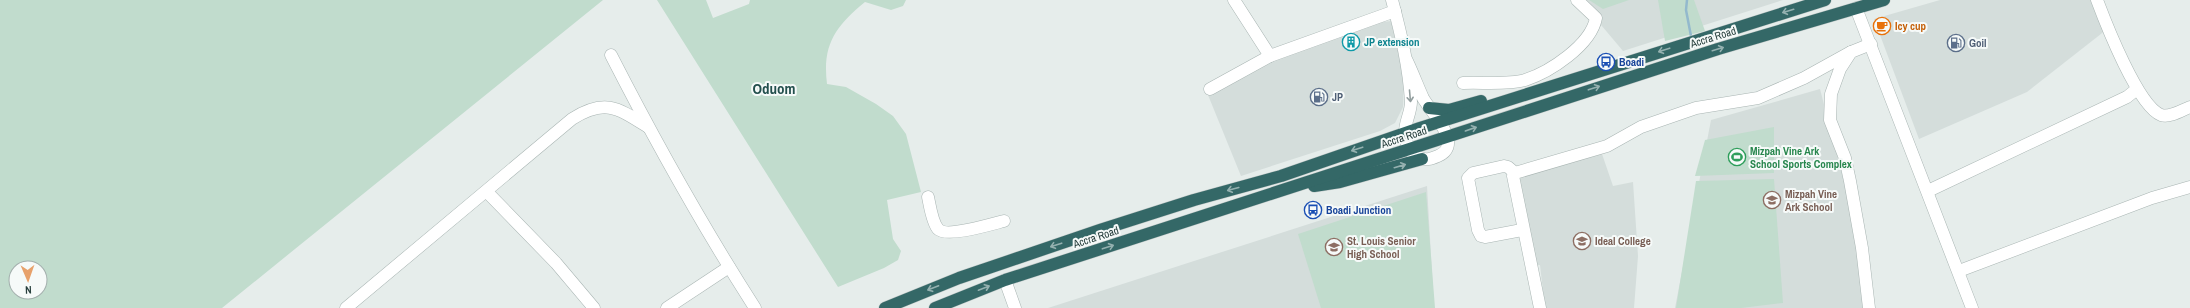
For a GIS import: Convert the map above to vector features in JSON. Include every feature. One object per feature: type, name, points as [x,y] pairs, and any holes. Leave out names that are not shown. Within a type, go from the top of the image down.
[{"type":"highway","name":"Accra Road","points":[[885,308],[959,278],[1045,248],[1194,200],[1281,176],[1405,133],[1825,0]]},
{"type":"highway","name":"Accra Road","points":[[935,308],[1005,280],[1280,192],[1718,48],[1884,0]]},
{"type":"highway","points":[[1429,108],[1449,110],[1520,90],[1539,91]]},
{"type":"highway","points":[[1280,192],[1340,182],[1422,159]]},
{"type":"street","points":[[1234,0],[1270,56]]},
{"type":"street","points":[[1463,82],[1523,80],[1543,72],[1563,58],[1581,45],[1594,27],[1596,18],[1577,0]]},
{"type":"street","points":[[2097,0],[2108,28],[2137,89],[2160,114],[2170,115],[2190,106]]},
{"type":"street","points":[[1210,89],[1270,56],[1394,6],[1406,58],[1411,108],[1405,133],[1409,149],[1415,156],[1422,159],[1432,159],[1442,155],[1446,149],[1448,137],[1440,122],[1429,108],[1406,58]]},
{"type":"street","points":[[1856,8],[1959,271],[1972,308]]},
{"type":"street","points":[[1540,308],[1522,230],[1512,176],[1515,173],[1607,146],[1640,127],[1696,108],[1758,98],[1804,78],[1851,52],[1871,44]]},
{"type":"street","points":[[1851,52],[1840,69],[1831,94],[1830,120],[1845,158],[1850,181],[1862,248],[1869,308]]},
{"type":"street","points":[[611,56],[648,127],[729,267],[755,308]]},
{"type":"street","points":[[1928,191],[2127,97],[2137,89]]},
{"type":"street","points":[[346,308],[360,304],[572,119],[585,111],[596,107],[613,107],[622,110],[648,127]]},
{"type":"street","points":[[1515,173],[1508,167],[1504,166],[1473,173],[1468,178],[1478,230],[1481,236],[1485,237],[1522,230]]},
{"type":"street","points":[[1959,271],[2152,198],[2190,187]]},
{"type":"street","points":[[487,192],[556,263],[594,308]]},
{"type":"street","points":[[928,197],[937,228],[942,232],[954,232],[1004,221]]},
{"type":"street","points":[[667,308],[729,267]]},
{"type":"street","points":[[1005,280],[1015,308]]},
{"type":"shaded area","points":[[1580,0],[1783,0],[1623,51]]},
{"type":"shaded area","points":[[1940,0],[2094,0],[2106,30],[2027,92],[1919,139],[1874,19]]},
{"type":"shaded area","points":[[1391,21],[1404,78],[1403,107],[1395,123],[1380,131],[1241,176],[1208,95],[1265,62],[1368,24]]},
{"type":"shaded area","name":"Mizpah Vine Ark School","points":[[1820,89],[1853,217],[1865,308],[1675,308],[1711,120]]},
{"type":"shaded area","name":"Ideal College","points":[[1602,154],[1613,186],[1633,182],[1638,256],[1634,308],[1545,308],[1540,265],[1534,266],[1515,176]]},
{"type":"shaded area","name":"St. Louis Senior High School","points":[[1427,186],[1434,308],[1048,308]]},
{"type":"green space","points":[[0,0],[603,0],[222,308],[0,308]]},
{"type":"green space","points":[[657,0],[706,0],[713,18],[749,4],[750,0],[906,0],[903,6],[891,10],[865,2],[846,19],[833,37],[829,47],[826,70],[827,84],[846,87],[876,104],[893,116],[906,134],[921,192],[887,200],[893,239],[901,251],[898,260],[884,268],[838,287]]},
{"type":"green space","points":[[1589,0],[1629,0],[1603,9]]},
{"type":"green space","points":[[1658,0],[1694,0],[1705,31],[1665,41]]},
{"type":"green space","name":"Mizpah Vine Ark School Sports Complex","points":[[1774,127],[1774,173],[1695,176],[1705,140]]},
{"type":"green space","points":[[1774,179],[1783,303],[1741,308],[1676,308],[1696,181]]},
{"type":"green space","points":[[1426,192],[1435,308],[1321,308],[1298,234]]},
{"type":"waterway","points":[[1687,0],[1686,10],[1691,36]]},
{"type":"place","name":"Icy cup","points":[[1882,26]]},
{"type":"place","name":"JP extension","points":[[1351,42]]},
{"type":"place","name":"Goil","points":[[1956,43]]},
{"type":"place","name":"Boadi","points":[[1606,62]]},
{"type":"place","name":"JP","points":[[1319,97]]},
{"type":"place","name":"Mizpah Vine Ark School Sports Complex","points":[[1737,157]]},
{"type":"place","name":"Mizpah Vine Ark School","points":[[1772,200]]},
{"type":"place","name":"Boadi Junction","points":[[1313,210]]},
{"type":"place","name":"Ideal College","points":[[1582,241]]},
{"type":"place","name":"St. Louis Senior High School","points":[[1334,247]]},
{"type":"district","name":"Oduom","points":[[774,88]]}]
